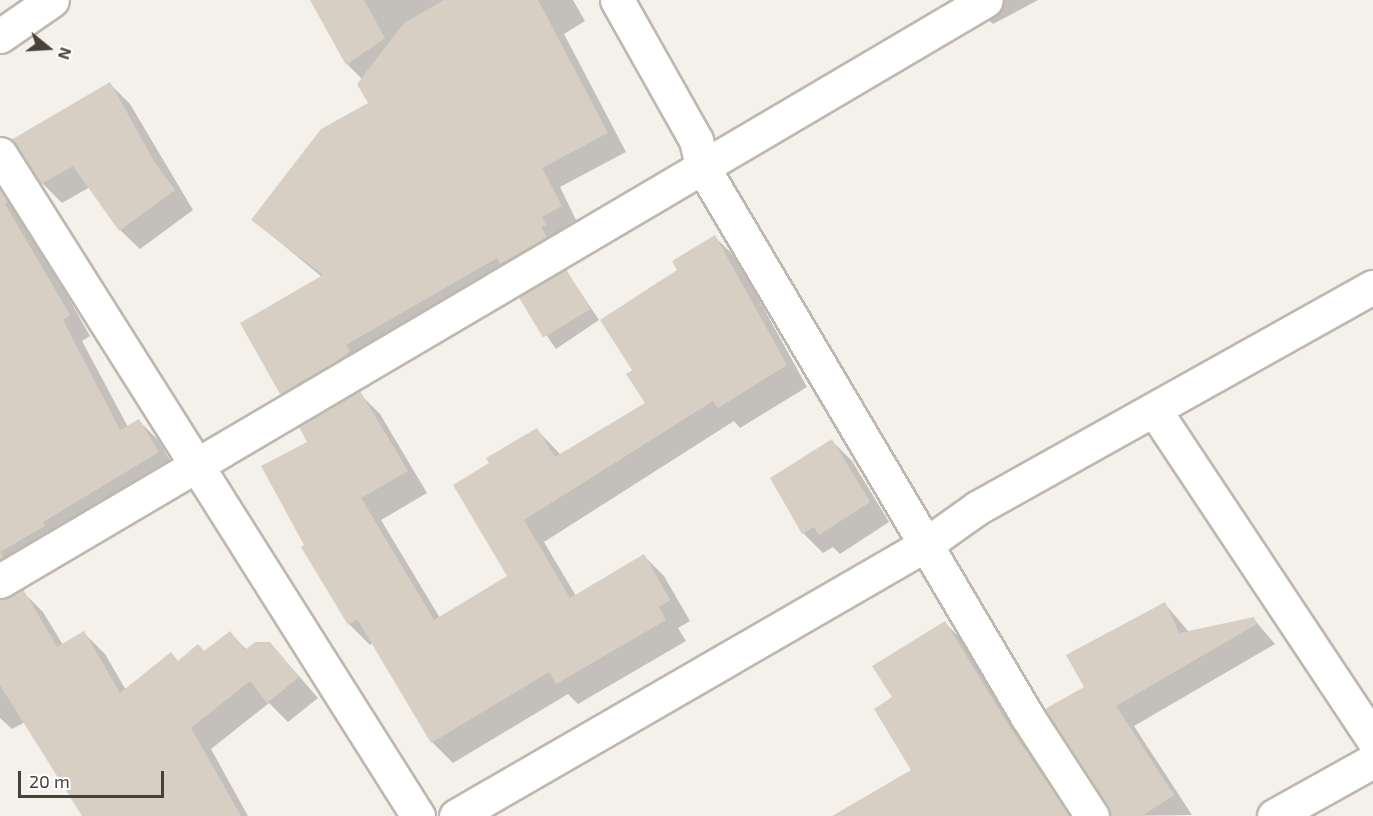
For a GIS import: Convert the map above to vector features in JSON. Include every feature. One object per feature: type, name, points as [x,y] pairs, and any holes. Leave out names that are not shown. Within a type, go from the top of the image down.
[{"type":"street","points":[[0,36],[52,0]]},
{"type":"street","points":[[617,0],[696,140],[702,166],[925,545],[1092,816]]},
{"type":"street","points":[[0,581],[986,0]]},
{"type":"street","points":[[0,154],[418,816]]},
{"type":"street","points":[[456,816],[925,545],[977,508],[1155,411],[1373,287]]},
{"type":"street","points":[[1155,411],[1373,739]]},
{"type":"street","points":[[1274,816],[1373,761]]},
{"type":"building","points":[[310,0],[364,0],[385,38],[346,65]]},
{"type":"building","points":[[444,0],[538,0],[608,133],[542,168],[562,206],[542,217],[546,225],[541,227],[547,237],[500,264],[497,258],[346,345],[350,351],[340,359],[280,394],[240,323],[323,275],[251,220],[321,129],[368,103],[357,84],[404,23]]},
{"type":"building","points":[[110,82],[155,163],[175,190],[119,231],[73,166],[41,184],[11,140]]},
{"type":"building","points":[[0,189],[8,202],[5,204],[70,315],[63,320],[120,430],[139,419],[159,452],[43,522],[45,526],[0,552]]},
{"type":"building","points":[[715,235],[787,365],[718,408],[713,401],[524,520],[570,598],[644,554],[670,600],[659,607],[666,620],[556,684],[549,672],[431,743],[357,619],[348,625],[301,547],[304,545],[261,466],[307,442],[299,427],[360,391],[408,471],[361,498],[434,620],[507,576],[453,485],[489,463],[486,458],[537,428],[555,457],[645,403],[626,374],[632,370],[600,320],[677,270],[672,261]]},
{"type":"building","points":[[566,269],[590,309],[543,338],[519,297]]},
{"type":"building","points":[[832,439],[870,502],[819,535],[814,527],[802,534],[770,478]]},
{"type":"building","points":[[23,589],[57,647],[84,631],[120,693],[171,652],[178,661],[198,644],[204,651],[230,631],[245,650],[255,642],[270,642],[299,677],[267,703],[250,681],[191,728],[241,816],[82,816],[0,685],[0,600]]},
{"type":"building","points":[[1165,602],[1179,633],[1254,617],[1257,624],[1116,706],[1174,795],[1142,816],[1111,816],[1045,709],[1084,687],[1066,655]]},
{"type":"building","points":[[945,621],[1011,729],[1070,816],[832,816],[911,770],[874,709],[892,697],[872,666]]}]
